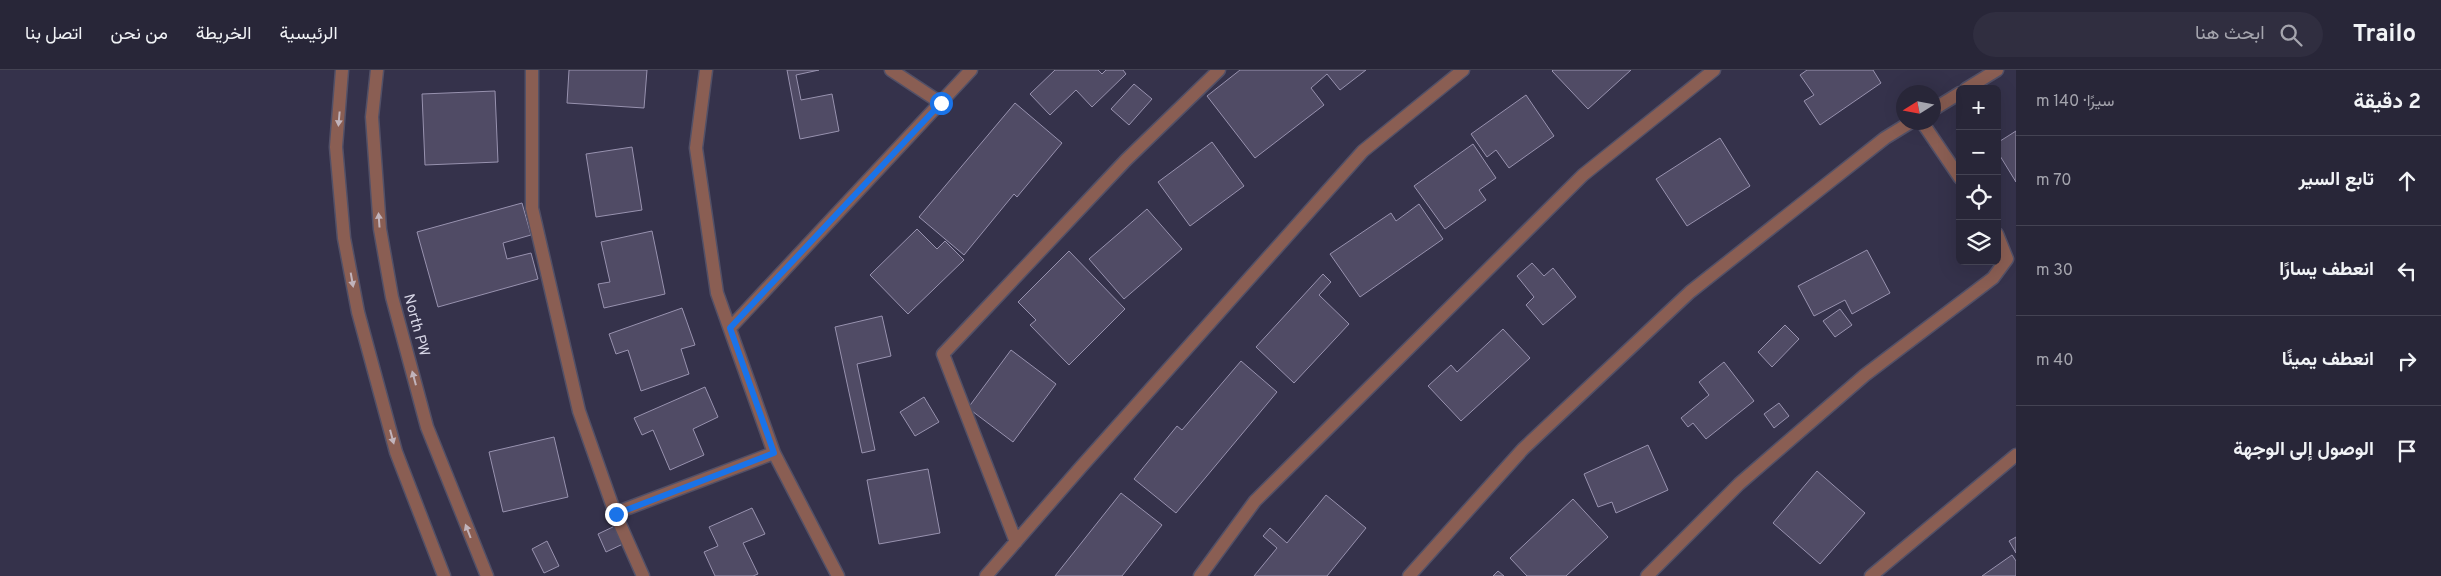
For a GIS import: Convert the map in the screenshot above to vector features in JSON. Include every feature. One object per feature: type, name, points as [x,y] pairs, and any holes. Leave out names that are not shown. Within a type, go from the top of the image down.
[{"type":"street","points":[[342,70],[336,147],[344,238],[358,312],[396,452],[444,576]]},
{"type":"street","name":"North PW","points":[[377,70],[372,117],[380,229],[392,296],[427,427],[487,576]]},
{"type":"street","points":[[532,70],[532,208],[579,411],[616,514],[643,576]]},
{"type":"street","points":[[706,70],[696,148],[717,292],[774,453],[838,576]]},
{"type":"street","points":[[891,70],[941,103]]},
{"type":"street","points":[[730,328],[972,70]]},
{"type":"street","points":[[1016,542],[943,354],[1126,160],[1219,70]]},
{"type":"street","points":[[986,576],[1363,150],[1463,70]]},
{"type":"street","points":[[1200,576],[1255,501],[1583,175],[1714,70]]},
{"type":"street","points":[[1973,85],[1997,70]]},
{"type":"street","points":[[1941,105],[1956,95]]},
{"type":"street","points":[[1410,576],[1523,449],[1690,292],[1885,138],[1898,130]]},
{"type":"street","points":[[1927,130],[1958,175]]},
{"type":"street","points":[[1647,576],[1739,484],[1858,381],[1993,278],[2007,259],[2001,244]]},
{"type":"street","points":[[616,514],[774,453]]},
{"type":"street","points":[[1871,576],[2016,455]]},
{"type":"building","points":[[569,70],[647,70],[644,108],[567,103]]},
{"type":"building","points":[[787,70],[819,70],[796,75],[801,100],[832,94],[839,131],[800,139]]},
{"type":"building","points":[[1055,70],[1098,70],[1102,74],[1106,70],[1123,70],[1126,74],[1092,107],[1076,90],[1050,115],[1030,94]]},
{"type":"building","points":[[1240,70],[1366,70],[1340,90],[1327,74],[1311,88],[1324,105],[1255,158],[1207,96]]},
{"type":"building","points":[[1553,70],[1631,70],[1588,109]]},
{"type":"building","points":[[1807,70],[1873,70],[1881,83],[1820,125],[1804,101],[1814,95],[1800,75]]},
{"type":"building","points":[[1134,84],[1152,99],[1129,125],[1111,109]]},
{"type":"building","points":[[495,91],[498,162],[425,165],[422,94]]},
{"type":"building","points":[[1526,95],[1554,136],[1509,168],[1496,150],[1487,157],[1471,134]]},
{"type":"building","points":[[1015,103],[1062,143],[1017,197],[1014,194],[964,255],[919,217]]},
{"type":"building","points":[[2016,131],[2016,182],[2001,158],[2001,140]]},
{"type":"building","points":[[1720,138],[1750,186],[1687,226],[1656,179]]},
{"type":"building","points":[[1212,142],[1244,186],[1190,226],[1158,182]]},
{"type":"building","points":[[1473,144],[1496,178],[1479,190],[1486,200],[1445,229],[1414,186]]},
{"type":"building","points":[[632,147],[642,210],[596,217],[586,154]]},
{"type":"building","points":[[522,203],[531,235],[503,243],[507,259],[531,253],[538,279],[438,307],[417,232]]},
{"type":"building","points":[[1419,204],[1443,239],[1360,297],[1330,254],[1391,213],[1396,221]]},
{"type":"building","points":[[1147,209],[1182,249],[1124,299],[1089,259]]},
{"type":"building","points":[[917,229],[937,249],[945,241],[964,260],[908,314],[870,275]]},
{"type":"building","points":[[652,231],[665,294],[604,308],[598,284],[610,282],[601,242]]},
{"type":"building","points":[[1867,250],[1890,293],[1852,314],[1845,300],[1814,316],[1798,286]]},
{"type":"building","points":[[1069,251],[1125,309],[1069,365],[1030,325],[1036,320],[1018,302]]},
{"type":"building","points":[[1532,263],[1544,276],[1553,268],[1576,297],[1543,325],[1526,305],[1534,297],[1517,276]]},
{"type":"building","points":[[1323,274],[1331,282],[1319,295],[1349,324],[1294,383],[1256,347]]},
{"type":"building","points":[[682,308],[695,345],[681,349],[689,374],[641,391],[628,350],[616,354],[609,334]]},
{"type":"building","points":[[1840,309],[1852,325],[1835,337],[1823,321]]},
{"type":"building","points":[[882,316],[891,356],[857,364],[875,450],[862,453],[835,327]]},
{"type":"building","points":[[1785,325],[1799,339],[1772,367],[1758,352]]},
{"type":"building","points":[[1503,329],[1530,358],[1461,421],[1428,386],[1451,365],[1457,372]]},
{"type":"building","points":[[1011,350],[1056,384],[1013,442],[968,408]]},
{"type":"building","points":[[1241,361],[1277,392],[1176,513],[1134,479],[1177,426],[1182,430]]},
{"type":"building","points":[[1724,362],[1754,401],[1706,439],[1693,423],[1688,427],[1681,418],[1709,395],[1699,382]]},
{"type":"building","points":[[705,387],[718,417],[693,429],[704,455],[670,470],[653,430],[642,435],[634,418]]},
{"type":"building","points":[[924,397],[939,422],[915,436],[900,412]]},
{"type":"building","points":[[1779,403],[1789,416],[1774,428],[1764,414]]},
{"type":"building","points":[[554,437],[568,497],[503,512],[489,452]]},
{"type":"building","points":[[1648,445],[1668,490],[1616,513],[1612,502],[1598,507],[1584,474]]},
{"type":"building","points":[[928,469],[940,533],[879,544],[867,480]]},
{"type":"building","points":[[1817,471],[1865,513],[1820,564],[1773,523]]},
{"type":"building","points":[[1121,493],[1162,525],[1122,576],[1055,576]]},
{"type":"building","points":[[1326,495],[1366,528],[1327,576],[1254,576],[1277,548],[1263,536],[1270,528],[1287,543]]},
{"type":"building","points":[[1573,499],[1608,537],[1566,576],[1527,576],[1510,558]]},
{"type":"building","points":[[752,508],[765,534],[743,543],[758,574],[753,576],[715,576],[704,552],[718,546],[709,527]]},
{"type":"building","points":[[617,525],[625,543],[606,552],[598,534]]},
{"type":"building","points":[[2016,537],[2016,553],[2009,541]]},
{"type":"building","points":[[547,541],[559,566],[544,573],[532,549]]},
{"type":"building","points":[[2012,555],[2016,561],[2016,576],[1982,576]]},
{"type":"building","points":[[1498,571],[1504,576],[1493,576]]},
{"type":"route","points":[[616,514],[774,453],[730,328],[941,103]]}]
